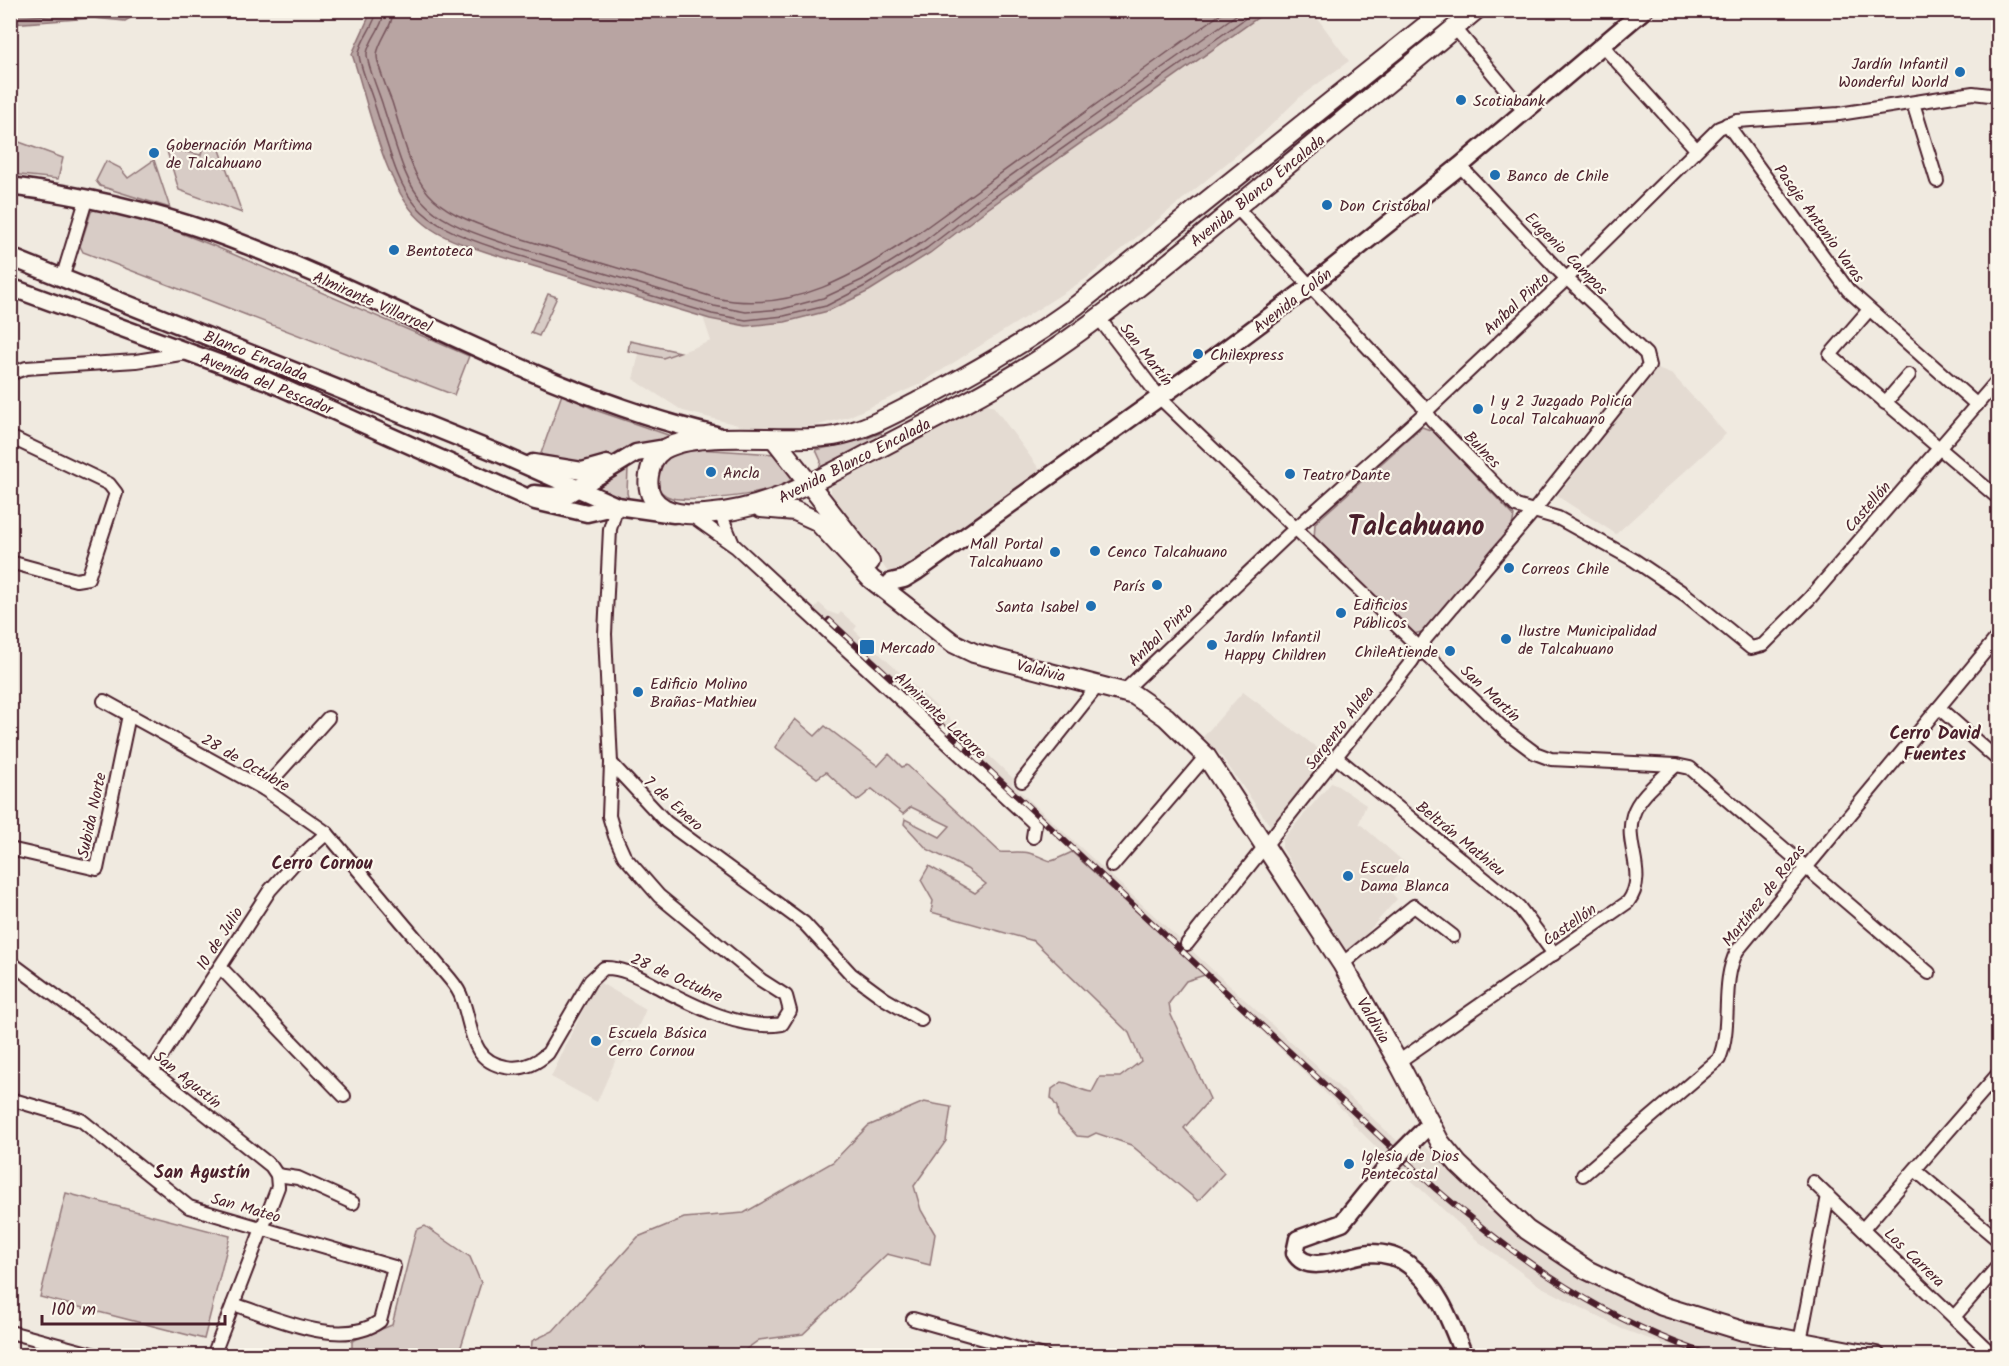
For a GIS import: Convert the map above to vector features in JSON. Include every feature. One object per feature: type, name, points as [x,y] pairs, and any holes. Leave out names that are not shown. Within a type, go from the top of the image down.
[{"type":"main road","name":"Avenida Blanco Encalada","points":[[578,489],[636,453],[693,440],[729,438],[775,441],[836,436],[880,421],[943,388],[1040,331],[1445,10]]},
{"type":"main road","name":"Avenida Blanco Encalada","points":[[578,489],[617,506],[685,515],[720,513],[752,507],[810,484],[998,384],[1098,317],[1236,207],[1456,19],[1476,10]]},
{"type":"main road","name":"Avenida Colón","points":[[884,583],[911,576],[1160,398],[1309,287],[1460,166],[1641,11]]},
{"type":"main road","name":"Almirante Villarroel","points":[[10,186],[87,197],[213,233],[586,395],[677,427],[729,438]]},
{"type":"main road","points":[[1211,197],[1224,199],[1236,207]]},
{"type":"main road","name":"Blanco Encalada","points":[[10,257],[500,454]]},
{"type":"main road","name":"Avenida del Pescador","points":[[10,286],[267,381],[535,501],[571,511],[600,512],[617,506]]},
{"type":"main road","points":[[1097,288],[1098,317]]},
{"type":"main road","name":"Valdivia","points":[[775,441],[884,583]]},
{"type":"main road","points":[[666,448],[654,458],[648,484],[657,503],[685,515]]},
{"type":"main road","points":[[500,454],[582,471],[636,453]]},
{"type":"main road","points":[[500,454],[578,489]]},
{"type":"main road","points":[[519,492],[553,496],[578,489]]},
{"type":"main road","name":"Valdivia","points":[[752,507],[783,509],[810,517],[824,526],[884,583],[953,643],[974,653],[1124,691],[1156,708],[1206,756],[1266,845],[1342,964],[1444,1148],[1527,1230],[1572,1261],[1614,1284],[1683,1314],[1743,1331],[1876,1356]]},
{"type":"main road","points":[[1431,1123],[1388,1166],[1348,1218],[1336,1227],[1298,1239],[1296,1253],[1302,1261],[1316,1264],[1369,1253],[1389,1255],[1403,1261],[1420,1274],[1437,1295],[1464,1356]]},
{"type":"street","points":[[1456,19],[1524,111]]},
{"type":"street","points":[[1602,45],[1696,149]]},
{"type":"street","name":"Aníbal Pinto","points":[[1124,691],[1567,279],[1696,149],[1727,124],[1751,119],[1839,114],[1973,93],[1998,96]]},
{"type":"street","points":[[1913,103],[1937,181]]},
{"type":"street","name":"Pasaje Antonio Varas","points":[[1727,124],[1834,273],[1868,311],[1977,405]]},
{"type":"street","name":"Eugenio Campos","points":[[1460,166],[1567,279],[1646,354],[1650,362]]},
{"type":"street","points":[[62,279],[87,197]]},
{"type":"street","name":"Bulnes","points":[[1236,207],[1516,506],[1532,513],[1558,518],[1634,560],[1670,583],[1747,646],[1755,648]]},
{"type":"street","points":[[1868,311],[1830,355],[1998,498]]},
{"type":"street","name":"San Martín","points":[[1098,317],[1160,398],[1498,725],[1543,757],[1676,765],[1693,771],[1929,973]]},
{"type":"street","points":[[10,374],[26,368],[136,361],[192,352]]},
{"type":"street","name":"Sargento Aldea","points":[[1187,944],[1419,649],[1532,513],[1647,369],[1650,362]]},
{"type":"street","points":[[1885,403],[1909,375]]},
{"type":"street","name":"Castellón","points":[[1755,648],[1763,645],[1809,599],[1998,380]]},
{"type":"street","points":[[10,437],[110,484],[115,490],[90,575],[85,580],[76,580],[10,562]]},
{"type":"street","points":[[611,763],[605,634],[610,529],[617,506]]},
{"type":"street","name":"Almirante Latorre","points":[[720,513],[736,547]]},
{"type":"street","name":"Almirante Latorre","points":[[685,515],[736,547],[1035,824],[1033,837]]},
{"type":"street","name":"Martínez de Rozas","points":[[1583,1175],[1719,1059],[1723,1045],[1733,960],[1805,866],[1998,636]]},
{"type":"street","points":[[1022,781],[1099,684]]},
{"type":"street","name":"28 de Octubre","points":[[104,701],[264,789],[327,833],[450,979],[463,1000],[471,1035],[483,1059],[491,1063],[520,1068],[539,1061],[553,1046],[590,981],[604,968],[626,971],[694,1005],[767,1027],[782,1024],[790,1011],[786,996],[761,980],[659,896],[624,856],[609,816],[611,763]]},
{"type":"street","points":[[1939,708],[1998,760]]},
{"type":"street","name":"Subida Norte","points":[[10,849],[97,869],[129,715]]},
{"type":"street","points":[[264,789],[328,718]]},
{"type":"street","points":[[1112,866],[1206,756]]},
{"type":"street","name":"Beltrán Mathieu","points":[[1336,757],[1519,907],[1554,954]]},
{"type":"street","name":"7 de Enero","points":[[611,763],[643,800],[671,826],[804,923],[851,974],[885,999],[921,1020]]},
{"type":"street","name":"Castellón","points":[[1398,1062],[1624,906],[1632,897],[1638,877],[1631,831],[1633,814],[1640,802],[1676,765]]},
{"type":"street","name":"10 de Julio","points":[[152,1071],[277,881],[327,833]]},
{"type":"street","points":[[1342,964],[1414,906],[1453,936]]},
{"type":"street","name":"San Agustín","points":[[10,962],[152,1071],[271,1166],[277,1174],[298,1178],[353,1203]]},
{"type":"street","points":[[220,967],[344,1096]]},
{"type":"street","points":[[1863,1230],[1998,1074]]},
{"type":"street","name":"San Mateo","points":[[10,1099],[81,1120],[183,1204],[394,1267],[380,1321],[352,1332],[330,1333],[233,1304]]},
{"type":"street","points":[[1915,1170],[1998,1240]]},
{"type":"street","points":[[213,1356],[278,1187],[277,1174]]},
{"type":"street","name":"Los Carrera","points":[[1813,1182],[1994,1356]]},
{"type":"street","points":[[1800,1342],[1828,1196]]},
{"type":"street","points":[[1954,1317],[1998,1266]]},
{"type":"street","points":[[912,1319],[1044,1356]]},
{"type":"street","points":[[10,1332],[92,1355]]},
{"type":"shaded area","points":[[1267,11],[1312,11],[1349,61],[1301,96],[1261,135],[1087,278],[920,384],[848,417],[818,425],[782,429],[742,426],[683,411],[633,379],[639,354],[663,359],[711,341],[703,317],[746,326],[785,322],[828,311],[869,291],[930,253],[986,210]]},
{"type":"shaded area","points":[[11,139],[63,158],[58,179],[11,174]]},
{"type":"shaded area","points":[[217,141],[242,213],[179,190],[166,148],[201,155],[202,150]]},
{"type":"shaded area","points":[[154,160],[170,208],[100,186],[96,181],[106,161],[120,168],[128,178]]},
{"type":"shaded area","points":[[97,208],[160,225],[214,246],[469,356],[454,395],[83,252],[80,246],[91,212]]},
{"type":"shaded area","points":[[548,294],[557,297],[539,336],[531,333]]},
{"type":"shaded area","points":[[630,341],[680,352],[663,358],[628,351]]},
{"type":"shaded area","points":[[1655,368],[1673,375],[1726,434],[1616,534],[1557,496]]},
{"type":"shaded area","points":[[562,394],[598,411],[671,436],[671,438],[598,463],[538,462]]},
{"type":"shaded area","points":[[986,403],[994,407],[1040,470],[897,572],[888,572],[831,494],[831,486]]},
{"type":"shaded area","points":[[1422,427],[1433,431],[1514,516],[1512,527],[1425,631],[1414,634],[1314,540],[1315,523]]},
{"type":"shaded area","points":[[881,433],[883,436],[819,469],[821,461],[816,450]]},
{"type":"shaded area","points":[[682,448],[775,454],[793,477],[772,489],[755,493],[717,498],[672,498],[666,496],[655,483],[657,464]]},
{"type":"shaded area","points":[[628,468],[627,493],[630,504],[598,490],[604,480]]},
{"type":"shaded area","points":[[819,603],[829,612],[838,615],[841,612],[857,626],[854,630],[1015,780],[1012,784],[1405,1148],[1416,1137],[1486,1204],[1484,1207],[1489,1212],[1492,1209],[1515,1232],[1569,1270],[1677,1321],[1723,1336],[1793,1351],[1792,1355],[1693,1355],[1622,1329],[1540,1286],[1479,1242],[1391,1162],[1352,1123],[1350,1117],[1205,975],[812,611]]},
{"type":"shaded area","points":[[1243,692],[1328,756],[1271,827],[1222,757],[1203,737]]},
{"type":"shaded area","points":[[795,719],[815,736],[825,726],[878,766],[889,754],[902,767],[907,765],[1000,852],[1026,852],[1052,861],[1072,852],[1205,975],[1186,981],[1169,1003],[1171,1015],[1210,1099],[1184,1128],[1224,1173],[1198,1201],[1131,1145],[1096,1133],[1088,1137],[1077,1136],[1058,1116],[1057,1107],[1051,1098],[1052,1089],[1062,1082],[1092,1092],[1100,1077],[1120,1077],[1141,1061],[1129,1033],[1034,941],[931,912],[933,901],[921,880],[929,866],[975,893],[986,884],[967,869],[927,849],[904,824],[905,819],[940,837],[950,826],[911,807],[903,814],[872,789],[857,801],[826,772],[817,778],[775,747]]},
{"type":"shaded area","name":"Escuela Dama Blanca","points":[[1332,782],[1366,805],[1359,823],[1405,863],[1388,889],[1397,899],[1351,951],[1344,949],[1282,848],[1282,840]]},
{"type":"shaded area","name":"Escuela Básica Cerro Cornou","points":[[597,981],[646,1009],[631,1043],[625,1039],[597,1102],[551,1077]]},
{"type":"shaded area","points":[[924,1102],[951,1107],[946,1141],[914,1186],[921,1210],[935,1234],[930,1265],[887,1254],[803,1334],[759,1340],[738,1355],[531,1355],[532,1341],[553,1331],[638,1237],[684,1218],[744,1213],[833,1162],[868,1126]]},
{"type":"shaded area","points":[[66,1193],[230,1236],[204,1339],[40,1297]]},
{"type":"shaded area","points":[[425,1226],[470,1257],[481,1283],[458,1356],[352,1355],[352,1341],[392,1325],[416,1230]]},
{"type":"water","points":[[372,10],[1267,11],[986,210],[930,253],[869,291],[828,311],[785,322],[746,326],[710,319],[496,255],[449,239],[425,224],[411,210],[389,169],[352,54]]},
{"type":"water","points":[[10,11],[143,11],[125,21],[92,18],[11,24]]},
{"type":"railway","points":[[829,620],[1436,1189],[1467,1215],[1532,1265],[1601,1308],[1675,1342],[1714,1356]]},
{"type":"place","name":"Jardín Infantil Wonderful World","points":[[1960,72]]},
{"type":"place","name":"Scotiabank","points":[[1461,100]]},
{"type":"place","name":"Gobernación Marítima de Talcahuano","points":[[154,153]]},
{"type":"place","name":"Banco de Chile","points":[[1495,175]]},
{"type":"place","name":"Don Cristóbal","points":[[1327,205]]},
{"type":"place","name":"Bentoteca","points":[[394,250]]},
{"type":"place","name":"Chilexpress","points":[[1198,354]]},
{"type":"place","name":"1 y 2 Juzgado Policía Local Talcahuano","points":[[1478,409]]},
{"type":"place","name":"Ancla","points":[[711,472]]},
{"type":"place","name":"Teatro Dante","points":[[1290,474]]},
{"type":"place","name":"Cenco Talcahuano","points":[[1095,551]]},
{"type":"place","name":"Mall Portal Talcahuano","points":[[1055,552]]},
{"type":"place","name":"Correos Chile","points":[[1509,568]]},
{"type":"place","name":"París","points":[[1157,585]]},
{"type":"place","name":"Santa Isabel","points":[[1091,606]]},
{"type":"place","name":"Edificios Públicos","points":[[1341,613]]},
{"type":"place","name":"Ilustre Municipalidad de Talcahuano","points":[[1506,639]]},
{"type":"place","name":"Jardín Infantil Happy Children","points":[[1212,645]]},
{"type":"place","name":"Mercado","points":[[867,647]]},
{"type":"place","name":"ChileAtiende","points":[[1450,651]]},
{"type":"place","name":"Edificio Molino Brañas-Mathieu","points":[[638,692]]},
{"type":"place","name":"Escuela Dama Blanca","points":[[1348,876]]},
{"type":"place","name":"Escuela Básica Cerro Cornou","points":[[596,1041]]},
{"type":"place","name":"Iglesia de Dios Pentecostal","points":[[1349,1164]]},
{"type":"district","name":"Talcahuano","points":[[1416,525]]},
{"type":"district","name":"Cerro David Fuentes","points":[[1935,743]]},
{"type":"district","name":"Cerro Cornou","points":[[322,863]]},
{"type":"district","name":"San Agustín","points":[[202,1172]]}]
